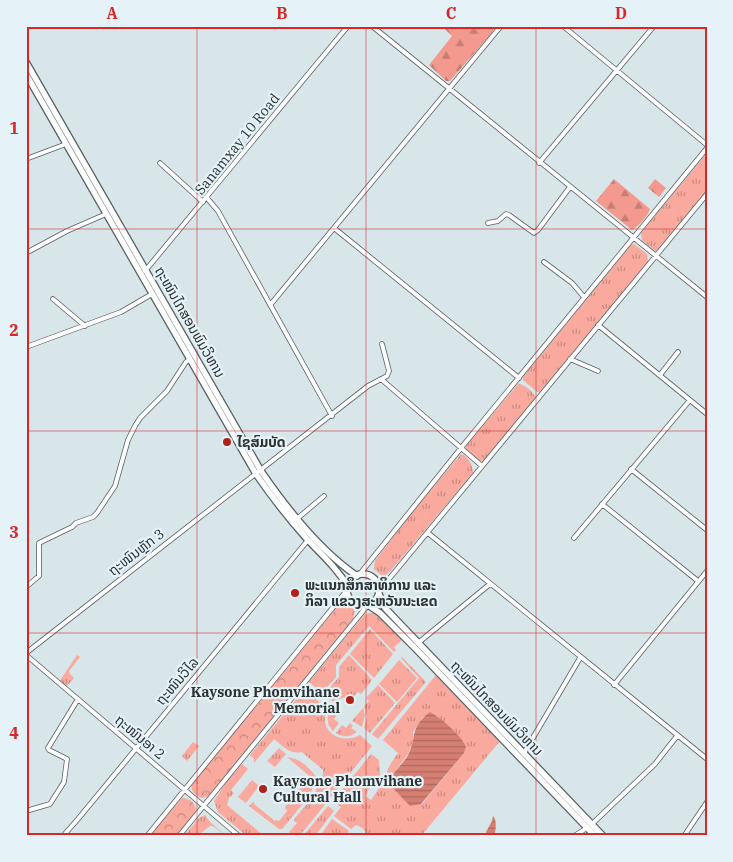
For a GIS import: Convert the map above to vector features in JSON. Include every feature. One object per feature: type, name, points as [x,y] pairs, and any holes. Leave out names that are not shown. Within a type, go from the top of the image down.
[{"type":"highway","name":"ຖະໜົນໄກສອນພົມວິຫານ","points":[[26,62],[273,499],[308,540],[340,573],[348,588]]},
{"type":"highway","name":"ຖະໜົນໄກສອນພົມວິຫານ","points":[[26,74],[106,214],[144,272],[152,294],[190,359],[215,397]]},
{"type":"highway","name":"ຖະໜົນໄກສອນພົມວິຫານ","points":[[259,473],[298,518],[346,568],[358,575]]},
{"type":"highway","points":[[358,575],[373,578],[378,585],[379,593],[374,601],[368,605],[359,605],[350,598],[348,588],[353,579],[358,575]]},
{"type":"highway","name":"ຖະໜົນໄກສອນພົມວິຫານ","points":[[379,593],[385,608],[413,642],[590,826],[603,836]]},
{"type":"highway","name":"ຖະໜົນໄກສອນພົມວິຫານ","points":[[368,605],[413,642],[524,753],[590,826],[595,836]]},
{"type":"street","name":"Sanamxay 10 Road","points":[[144,272],[348,26]]},
{"type":"street","points":[[372,26],[707,298]]},
{"type":"street","points":[[271,304],[501,26]]},
{"type":"street","points":[[358,575],[707,147],[563,26]]},
{"type":"street","points":[[540,163],[654,26]]},
{"type":"street","points":[[26,159],[66,144]]},
{"type":"street","points":[[160,163],[203,202]]},
{"type":"street","points":[[488,223],[498,220],[506,214],[534,233],[570,186]]},
{"type":"street","points":[[379,593],[707,194]]},
{"type":"street","points":[[207,198],[218,211],[332,416]]},
{"type":"street","points":[[26,253],[67,231],[106,214]]},
{"type":"street","points":[[334,228],[518,378]]},
{"type":"street","points":[[544,262],[572,283],[584,297]]},
{"type":"street","points":[[26,347],[121,312],[152,294]]},
{"type":"street","points":[[53,300],[85,326]]},
{"type":"street","points":[[598,325],[707,414]]},
{"type":"street","points":[[382,344],[389,371],[387,376],[381,379],[482,466]]},
{"type":"street","points":[[660,375],[678,352]]},
{"type":"street","points":[[26,587],[39,576],[40,543],[72,527],[74,524],[93,517],[97,513],[114,486],[128,440],[140,418],[167,391],[190,359]]},
{"type":"street","points":[[570,359],[598,372]]},
{"type":"street","name":"ຖະໜົນຫຼັກ 3","points":[[26,654],[368,386],[381,379]]},
{"type":"street","points":[[574,538],[690,400]]},
{"type":"street","points":[[631,469],[707,530]]},
{"type":"street","points":[[298,518],[324,496]]},
{"type":"street","points":[[602,504],[698,581]]},
{"type":"street","points":[[428,533],[614,686],[707,759]]},
{"type":"street","name":"ຖະໜົນວິໄລ","points":[[63,836],[308,540]]},
{"type":"street","points":[[614,686],[707,572]]},
{"type":"street","points":[[413,642],[490,584]]},
{"type":"street","points":[[147,836],[341,600],[348,588]]},
{"type":"street","points":[[179,836],[368,605]]},
{"type":"street","name":"ຖະໜົນອາ 2","points":[[26,654],[239,836]]},
{"type":"street","points":[[524,753],[580,658]]},
{"type":"street","points":[[26,811],[50,804],[64,782],[67,759],[48,748],[78,699]]},
{"type":"street","points":[[574,836],[590,826],[654,764],[677,736]]},
{"type":"street","points":[[684,836],[705,809],[707,802]]},
{"type":"green space","points":[[442,26],[496,26],[450,81],[446,81],[429,65],[452,36]]},
{"type":"green space","points":[[707,153],[707,191],[658,250],[655,251],[642,240],[641,233]]},
{"type":"green space","points":[[614,179],[650,209],[643,221],[632,230],[596,201]]},
{"type":"green space","points":[[655,179],[666,188],[659,197],[648,188]]},
{"type":"green space","points":[[634,244],[647,254],[648,262],[540,392],[537,392],[523,380],[523,377],[631,245]]},
{"type":"green space","points":[[518,384],[523,385],[536,398],[485,460],[480,461],[466,450],[466,446]]},
{"type":"green space","points":[[461,454],[470,461],[473,473],[393,568],[386,575],[381,575],[374,569],[375,561],[414,510]]},
{"type":"green space","points":[[345,603],[355,610],[353,619],[209,796],[202,798],[196,795],[192,789],[192,784],[338,606]]},
{"type":"green space","points":[[375,613],[402,640],[394,647],[396,650],[394,652],[369,626],[336,665],[336,677],[322,693],[309,682],[364,615]]},
{"type":"green space","points":[[370,629],[393,654],[374,678],[350,654]]},
{"type":"green space","points":[[77,655],[80,657],[69,671],[74,678],[65,688],[59,682]]},
{"type":"green space","points":[[349,655],[372,680],[361,694],[358,692],[353,697],[342,698],[334,702],[324,694],[339,677],[339,667]]},
{"type":"green space","points":[[402,657],[426,682],[378,739],[372,734],[419,678]]},
{"type":"green space","points":[[399,660],[417,678],[397,702],[379,684]]},
{"type":"green space","points":[[436,675],[500,741],[421,836],[367,836],[365,830],[356,825],[351,829],[334,816],[341,807],[333,801],[371,754],[379,760],[380,775],[365,796],[371,800],[380,787],[385,784],[389,767],[398,753],[383,740]],"holes":[[[423,717],[466,747],[464,753],[422,804],[410,805],[388,782],[408,754],[413,741],[413,732]]]},
{"type":"green space","points":[[378,685],[395,703],[370,733],[364,728],[367,717],[364,706],[369,701],[366,698]]},
{"type":"green space","points":[[304,690],[328,709],[325,723],[332,734],[345,739],[360,735],[372,746],[307,827],[299,836],[294,836],[289,832],[297,823],[294,821],[295,818],[313,797],[323,770],[302,752],[290,751],[274,739],[254,763],[254,759],[250,755]]},
{"type":"green space","points":[[363,708],[365,715],[362,727],[352,721]]},
{"type":"green space","points":[[330,710],[337,715],[334,719],[339,723],[333,731],[328,721]]},
{"type":"green space","points":[[350,723],[353,726],[351,728],[357,732],[346,736],[336,733],[342,725],[346,728]]},
{"type":"green space","points":[[193,742],[199,746],[187,761],[182,756]]},
{"type":"green space","points":[[279,748],[286,754],[275,767],[267,761]]},
{"type":"green space","points":[[287,757],[296,759],[316,777],[310,795],[282,829],[279,829],[249,806],[254,801],[254,804],[275,821],[279,821],[287,811],[285,807],[288,803],[291,805],[301,794],[298,791],[302,786],[306,788],[313,779]]},
{"type":"green space","points":[[242,764],[248,769],[231,790],[234,793],[229,798],[227,805],[264,836],[247,836],[218,812],[214,801],[227,781]]},
{"type":"green space","points":[[252,780],[259,786],[246,803],[238,797]]},
{"type":"green space","points":[[182,798],[192,801],[196,811],[176,836],[150,836]]},
{"type":"green space","points":[[328,806],[334,811],[315,836],[303,836]]},
{"type":"green space","points":[[205,815],[226,836],[213,826],[210,826],[197,836],[184,836],[199,818]]},
{"type":"green space","points":[[332,819],[349,831],[347,836],[320,836]]},
{"type":"shaded area","points":[[430,712],[450,727],[460,737],[466,747],[464,753],[421,804],[410,806],[388,783],[407,757],[416,729],[423,718]]},
{"type":"shaded area","points":[[493,816],[496,822],[495,834],[494,836],[488,836],[486,832]]},
{"type":"place","name":"ໄຊສົມບັດ","points":[[227,442]]},
{"type":"place","name":"ພະແນກສຶກສາທິການ ແລະ ກິລາ ແຂວງສະຫວັນນະເຂດ","points":[[295,593]]},
{"type":"place","name":"Kaysone Phomvihane Memorial","points":[[350,700]]},
{"type":"place","name":"Kaysone Phomvihane Cultural Hall","points":[[263,789]]}]
